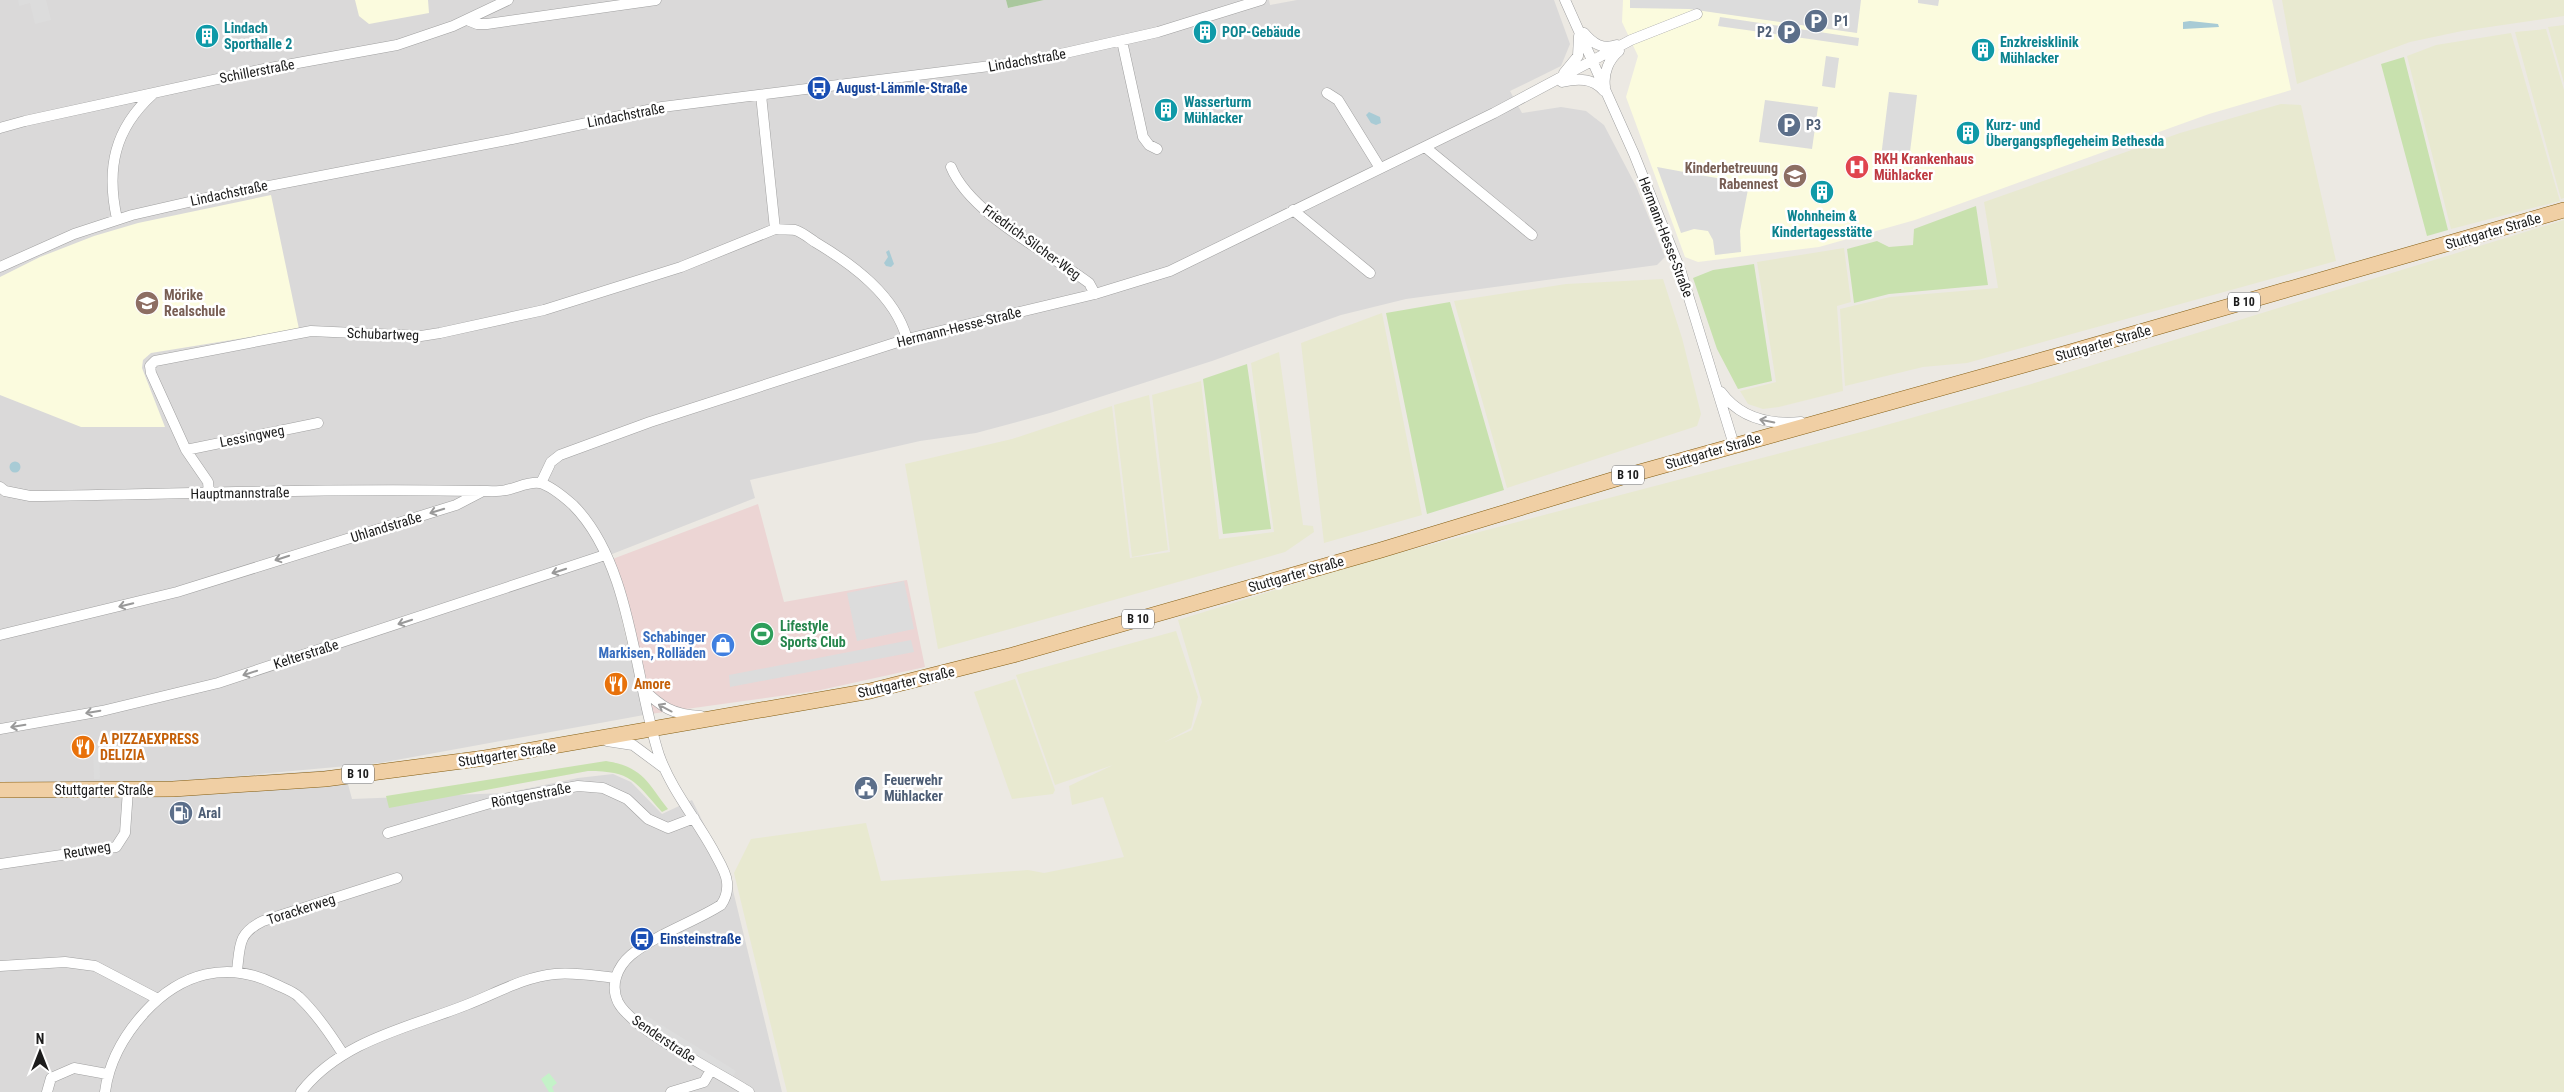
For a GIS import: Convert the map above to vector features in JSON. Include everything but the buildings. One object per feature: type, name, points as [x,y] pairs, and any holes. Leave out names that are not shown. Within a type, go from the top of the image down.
[{"type":"main road","name":"Stuttgarter Straße","points":[[0,790],[215,788],[325,779],[485,758],[870,691],[978,665],[1380,550],[1734,445],[2067,353],[2564,210]]},
{"type":"street","name":"Schillerstraße","points":[[0,128],[259,70],[397,45],[467,20],[508,0]]},
{"type":"street","points":[[467,20],[477,24],[487,24],[656,0]]},
{"type":"street","name":"Lindachstraße","points":[[0,267],[74,234],[117,219],[202,199],[496,142],[662,106],[1008,64],[1122,41],[1261,0]]},
{"type":"street","points":[[1565,0],[1593,62]]},
{"type":"street","name":"Hermann-Hesse-Straße","points":[[541,483],[551,462],[560,455],[650,422],[907,339],[1096,294],[1170,271],[1547,86],[1631,40],[1697,14]]},
{"type":"street","points":[[1576,22],[1592,42],[1601,47],[1612,47],[1631,40]]},
{"type":"street","points":[[1547,86],[1568,69],[1578,56],[1579,38],[1576,22]]},
{"type":"street","name":"Hermann-Hesse-Straße","points":[[1606,94],[1605,74],[1609,64],[1615,54],[1631,40]]},
{"type":"street","points":[[1122,41],[1143,137],[1149,145],[1157,148]]},
{"type":"street","name":"Hermann-Hesse-Straße","points":[[1593,62],[1634,154],[1681,272],[1734,445]]},
{"type":"street","name":"Hermann-Hesse-Straße","points":[[1547,86],[1576,79],[1585,80],[1600,86],[1606,94]]},
{"type":"street","points":[[117,219],[112,191],[113,162],[120,136],[138,110],[154,93]]},
{"type":"street","points":[[1327,93],[1338,100],[1380,168]]},
{"type":"street","points":[[761,95],[775,229],[796,230],[837,255],[862,275],[882,294],[902,322],[907,339]]},
{"type":"street","points":[[1425,147],[1532,235]]},
{"type":"street","name":"Friedrich-Silcher-Weg","points":[[951,167],[961,186],[977,203],[1089,283],[1096,294]]},
{"type":"street","points":[[1293,210],[1370,273]]},
{"type":"street","name":"Schubartweg","points":[[209,493],[208,482],[186,450],[151,373],[150,366],[155,361],[311,331],[421,336],[440,333],[544,310],[680,267],[775,229]]},
{"type":"street","name":"Hermann-Hesse-Straße","points":[[1716,385],[1731,405],[1754,418],[1789,423],[1833,418]]},
{"type":"street","name":"Lessingweg","points":[[186,450],[318,423]]},
{"type":"street","name":"Uhlandstraße","points":[[0,634],[177,592],[456,505],[482,491],[505,490],[532,483],[541,483]]},
{"type":"street","points":[[301,1092],[325,1065],[343,1054],[514,984],[554,974],[616,978],[619,970],[633,954],[712,911],[725,900],[727,880],[723,868],[665,768],[651,730],[625,609],[605,555],[588,524],[574,506],[559,493],[541,483]]},
{"type":"street","name":"Hauptmannstraße","points":[[0,487],[6,491],[30,496],[400,489],[482,491]]},
{"type":"street","name":"Kelterstraße","points":[[0,729],[102,711],[218,683],[605,555]]},
{"type":"street","points":[[642,688],[659,705],[674,712],[694,716],[730,716]]},
{"type":"street","points":[[587,741],[624,742],[633,745],[665,768]]},
{"type":"street","name":"Röntgenstraße","points":[[388,833],[504,799],[578,786],[603,788],[627,799],[648,819],[668,828],[694,818]]},
{"type":"street","name":"Reutweg","points":[[0,864],[116,846],[125,833],[128,790]]},
{"type":"street","name":"Torackerweg","points":[[237,971],[240,940],[249,927],[397,878]]},
{"type":"street","points":[[0,966],[65,962],[95,966],[158,998]]},
{"type":"street","points":[[106,1092],[107,1074],[119,1046],[137,1021],[158,998],[186,981],[212,973],[237,971],[266,979],[298,996],[343,1054]]},
{"type":"street","name":"Senderstraße","points":[[616,978],[614,987],[618,1002],[630,1018],[749,1092]]},
{"type":"street","points":[[47,1092],[52,1078],[74,1068],[107,1074]]},
{"type":"street","points":[[671,1092],[704,1082],[711,1070]]},
{"type":"shaded area","points":[[0,0],[1006,0],[1008,8],[1044,0],[1269,0],[1270,5],[1297,0],[1554,0],[1570,44],[1561,66],[1510,91],[1522,113],[1561,107],[1586,111],[1604,125],[1636,186],[1665,257],[1657,265],[1406,299],[1341,315],[1212,361],[1050,413],[976,433],[920,441],[750,480],[755,498],[602,558],[615,591],[644,715],[380,763],[239,776],[344,769],[352,799],[505,793],[578,778],[613,774],[631,782],[662,814],[692,800],[729,874],[782,1092],[0,1092]]},
{"type":"shaded area","points":[[18,0],[46,0],[51,20],[35,24],[30,3],[19,6]]},
{"type":"shaded area","points":[[355,0],[428,0],[429,13],[369,24],[359,16]]},
{"type":"shaded area","name":"RKH Krankenhaus Mühlacker","points":[[1623,0],[2272,0],[2291,90],[2209,114],[1915,220],[1819,247],[1698,262],[1685,257],[1626,97],[1638,56],[1622,22]]},
{"type":"shaded area","name":"P1","points":[[1630,0],[1861,0],[1857,33],[1689,9],[1630,8]]},
{"type":"shaded area","points":[[1918,0],[1939,0],[1938,6],[1918,3]]},
{"type":"shaded area","points":[[2282,0],[2564,0],[2564,16],[2462,31],[2410,42],[2297,84]]},
{"type":"shaded area","name":"P2","points":[[1720,17],[1859,38],[1858,46],[1718,26]]},
{"type":"shaded area","points":[[2564,25],[2564,83],[2548,27]]},
{"type":"shaded area","points":[[2546,29],[2564,90],[2564,198],[2561,199],[2515,32]]},
{"type":"shaded area","points":[[2511,33],[2560,201],[2451,229],[2407,56],[2436,45]]},
{"type":"shaded area","points":[[1826,56],[1839,58],[1835,88],[1822,86]]},
{"type":"shaded area","points":[[1889,92],[1917,95],[1909,160],[1881,157]]},
{"type":"shaded area","name":"P3","points":[[1765,100],[1818,107],[1812,149],[1759,142]]},
{"type":"shaded area","points":[[2281,104],[2301,105],[2336,261],[1967,363],[1923,367],[1845,386],[1840,309],[1890,297],[1998,288],[1984,202],[2180,133]]},
{"type":"shaded area","points":[[1657,167],[1749,184],[1740,231],[1741,252],[1715,255],[1713,240],[1708,231],[1694,229],[1681,233]]},
{"type":"shaded area","name":"Mörike Realschule","points":[[271,195],[299,329],[151,353],[143,360],[142,368],[165,427],[81,427],[0,395],[0,277],[40,257],[94,236],[138,223]]},
{"type":"shaded area","points":[[2564,220],[2564,1092],[787,1092],[734,873],[751,839],[866,823],[881,881],[1028,870],[1044,873],[1124,857],[1103,797],[1072,805],[1069,786],[1113,765],[1055,785],[1016,675],[1176,631],[1198,697],[1191,728],[1165,742],[1192,730],[1202,702],[1178,620],[1372,560],[1865,431],[2028,385]]},
{"type":"shaded area","points":[[1844,248],[1851,302],[1837,306],[1843,391],[1779,407],[1763,409],[1748,404],[1740,391],[1776,382],[1757,262]]},
{"type":"shaded area","points":[[1663,279],[1682,338],[1701,414],[1697,426],[1507,488],[1454,301],[1566,284]]},
{"type":"shaded area","points":[[1382,313],[1422,515],[1324,543],[1301,343]]},
{"type":"shaded area","points":[[1279,352],[1303,525],[1313,526],[1314,532],[1285,552],[938,649],[905,464],[1012,439],[1112,406],[1130,558],[1170,552],[1152,395],[1201,381],[1219,539],[1274,532],[1251,363]]},
{"type":"shaded area","points":[[1149,395],[1168,550],[1132,557],[1114,405]]},
{"type":"shaded area","points":[[758,504],[784,602],[907,580],[925,667],[816,691],[650,714],[610,560]]},
{"type":"shaded area","points":[[904,581],[914,629],[857,641],[847,593]]},
{"type":"shaded area","points":[[911,640],[914,652],[730,687],[729,675]]},
{"type":"shaded area","points":[[1015,679],[1055,790],[1053,794],[1012,799],[974,692]]},
{"type":"shaded area","points":[[99,749],[100,779],[94,779],[93,750]]},
{"type":"shaded area","points":[[647,1016],[736,1071],[732,1079],[643,1023]]},
{"type":"green space","points":[[1006,0],[1044,0],[1008,8]]},
{"type":"green space","points":[[2404,57],[2448,230],[2427,236],[2381,64]]},
{"type":"green space","points":[[1976,206],[1988,285],[1889,294],[1854,303],[1847,249],[1877,241],[1889,247],[1913,245],[1914,229]]},
{"type":"green space","points":[[1754,264],[1772,381],[1738,389],[1717,349],[1693,278],[1713,270]]},
{"type":"green space","points":[[1450,302],[1504,490],[1427,514],[1386,313]]},
{"type":"green space","points":[[1247,364],[1271,529],[1223,534],[1203,379]]},
{"type":"green space","points":[[606,761],[628,767],[643,777],[668,809],[662,812],[638,785],[631,780],[603,771],[588,771],[389,808],[386,796]]},
{"type":"green space","points":[[549,1073],[557,1083],[552,1087],[554,1092],[549,1092],[541,1079]]},
{"type":"water","points":[[2183,22],[2218,24],[2219,27],[2183,29]]},
{"type":"water","points":[[1369,112],[1380,117],[1381,123],[1376,125],[1371,123],[1366,115]]},
{"type":"water","points":[[889,250],[894,264],[891,267],[886,266],[884,263],[888,257],[886,252]]},
{"type":"water","points":[[13,462],[17,462],[20,467],[19,471],[13,472],[10,469],[10,465]]},
{"type":"place","name":"P1","points":[[1816,21]]},
{"type":"place","name":"POP-Gebäude","points":[[1205,32]]},
{"type":"place","name":"P2","points":[[1789,32]]},
{"type":"place","name":"Lindach Sporthalle 2","points":[[207,36]]},
{"type":"place","name":"Enzkreisklinik Mühlacker","points":[[1983,50]]},
{"type":"place","name":"August-Lämmle-Straße","points":[[819,88]]},
{"type":"place","name":"Wasserturm Mühlacker","points":[[1166,110]]},
{"type":"place","name":"P3","points":[[1789,125]]},
{"type":"place","name":"Kurz- und Übergangspflegeheim Bethesda","points":[[1968,133]]},
{"type":"place","name":"RKH Krankenhaus Mühlacker","points":[[1857,167]]},
{"type":"place","name":"Kinderbetreuung Rabennest","points":[[1795,176]]},
{"type":"place","name":"Wohnheim & Kindertagesstätte","points":[[1822,192]]},
{"type":"place","name":"Mörike Realschule","points":[[147,303]]},
{"type":"place","name":"Lifestyle Sports Club","points":[[762,634]]},
{"type":"place","name":"Schabinger Markisen, Rolläden","points":[[723,645]]},
{"type":"place","name":"Amore","points":[[616,684]]},
{"type":"place","name":"A PIZZAEXPRESS DELIZIA","points":[[83,747]]},
{"type":"place","name":"Feuerwehr Mühlacker","points":[[866,788]]},
{"type":"place","name":"Aral","points":[[181,813]]},
{"type":"place","name":"Einsteinstraße","points":[[642,939]]}]
